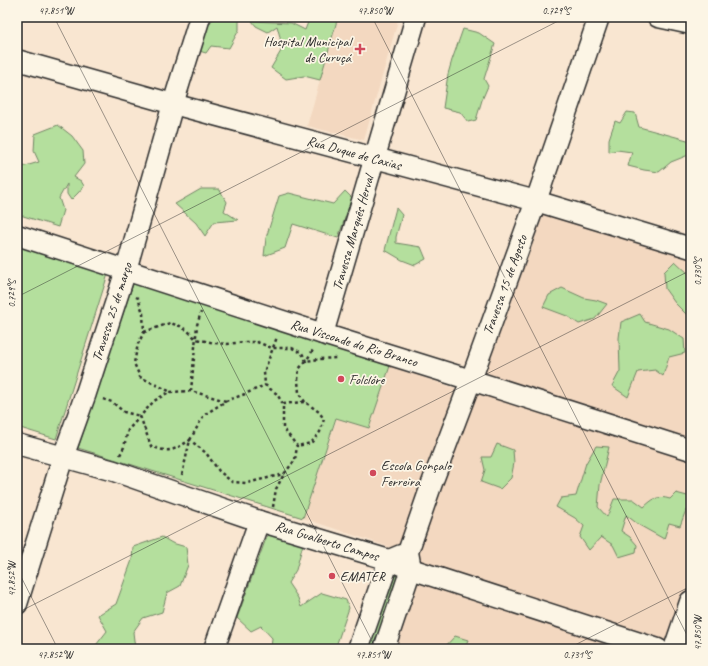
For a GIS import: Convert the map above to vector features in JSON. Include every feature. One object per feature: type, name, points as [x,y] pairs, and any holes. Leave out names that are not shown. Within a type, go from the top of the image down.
[{"type":"street","name":"Travessa 25 de março","points":[[17,604],[63,457],[86,393],[126,270],[173,104],[200,17]]},
{"type":"street","name":"Travessa Marquês Herval","points":[[323,334],[416,17]]},
{"type":"street","name":"Travessa 15 de Agosto","points":[[384,649],[432,483],[536,201],[599,17]]},
{"type":"street","points":[[658,17],[691,24]]},
{"type":"street","name":"Rua Duque de Caxias","points":[[17,60],[173,104],[536,201],[691,248]]},
{"type":"street","name":"Rua Visconde do Rio Branco","points":[[17,235],[323,334],[691,450]]},
{"type":"street","name":"Rua Gualberto Campos","points":[[17,444],[114,471],[265,522],[388,560]]},
{"type":"street","points":[[214,649],[265,522]]},
{"type":"street","points":[[358,649],[388,560],[409,561],[658,649]]},
{"type":"street","points":[[675,649],[691,602]]},
{"type":"path","points":[[118,294],[138,298],[144,332],[138,344],[134,363],[140,377],[169,392]]},
{"type":"path","points":[[191,391],[197,325],[206,296]]},
{"type":"path","points":[[265,522],[276,489],[284,474],[296,460],[297,446],[283,428],[283,404],[277,394],[265,385],[264,372],[283,321]]},
{"type":"path","points":[[144,332],[170,323],[180,326],[196,339],[215,343],[227,344],[257,342],[272,348],[292,348],[302,353],[306,361]]},
{"type":"path","points":[[297,446],[311,444],[320,432],[324,419],[319,412],[305,402],[299,393],[299,369],[306,361],[343,358]]},
{"type":"path","points":[[177,493],[190,440],[204,414],[226,402],[265,385]]},
{"type":"path","points":[[114,471],[124,447],[128,430],[154,401],[169,392],[191,391],[226,402]]},
{"type":"path","points":[[86,393],[112,402],[124,412],[140,416]]},
{"type":"path","points":[[283,404],[305,402]]},
{"type":"path","points":[[140,416],[151,446],[162,450],[174,450],[190,440]]},
{"type":"path","points":[[190,440],[206,453],[219,471],[232,482],[247,483],[284,474]]},
{"type":"shaded area","name":"Hospital Municipal de Curuçá","points":[[338,17],[399,17],[364,140],[307,126]]},
{"type":"shaded area","points":[[536,201],[691,248],[691,649],[373,649]]},
{"type":"shaded area","name":"Escola Gonçalo Ferreira","points":[[390,366],[457,389],[401,551],[303,518],[337,418],[369,428]]},
{"type":"green space","points":[[239,17],[239,30],[229,48],[211,46],[206,53],[199,51],[206,27],[214,18]]},
{"type":"green space","points":[[310,17],[338,17],[320,80],[304,76],[286,79],[271,68],[281,51],[280,37],[277,26],[268,32],[256,26],[252,21],[291,23],[305,30]]},
{"type":"green space","points":[[463,29],[479,33],[495,44],[484,79],[488,86],[476,120],[468,122],[460,112],[443,108],[448,74]]},
{"type":"green space","points":[[627,112],[635,113],[639,127],[691,141],[691,154],[671,162],[659,172],[628,166],[632,152],[617,150],[609,152],[609,139],[615,121],[620,123]]},
{"type":"green space","points":[[58,125],[72,136],[83,151],[84,164],[74,177],[81,181],[84,186],[71,200],[67,194],[67,184],[59,198],[63,210],[58,227],[17,214],[17,167],[19,168],[39,162],[34,151],[35,134]]},
{"type":"green space","points":[[201,189],[219,189],[227,202],[224,211],[238,220],[214,222],[205,236],[196,223],[175,204]]},
{"type":"green space","points":[[345,191],[352,198],[338,238],[293,224],[285,248],[264,256],[266,238],[279,196],[289,193],[333,204]]},
{"type":"green space","points":[[396,208],[402,215],[396,237],[396,243],[421,247],[426,259],[415,265],[402,260],[385,250]]},
{"type":"green space","points":[[17,246],[108,274],[56,439],[17,427]]},
{"type":"green space","points":[[675,261],[691,276],[691,303],[687,315],[675,303],[665,289],[664,272]]},
{"type":"green space","points":[[134,281],[390,366],[369,428],[336,418],[303,518],[78,448]]},
{"type":"green space","points":[[562,288],[584,298],[607,304],[595,319],[579,324],[567,316],[543,307],[549,295]]},
{"type":"green space","points":[[640,314],[645,322],[669,329],[684,339],[685,353],[669,357],[663,376],[655,370],[638,372],[628,397],[612,386],[620,371],[619,338],[621,322]]},
{"type":"green space","points":[[497,444],[513,450],[514,463],[511,478],[500,489],[481,482],[485,470],[482,457],[491,457]]},
{"type":"green space","points":[[596,446],[609,447],[600,485],[598,507],[607,517],[614,499],[633,499],[644,507],[656,498],[662,497],[670,499],[676,493],[691,497],[691,511],[686,510],[680,526],[669,523],[664,539],[639,525],[626,515],[621,531],[630,537],[637,545],[636,552],[619,557],[613,545],[601,537],[589,550],[580,537],[584,526],[575,518],[556,507],[561,498],[576,496],[586,463]]},
{"type":"green space","points":[[268,533],[303,544],[296,570],[288,583],[298,598],[301,607],[322,593],[346,600],[349,608],[335,649],[271,649],[272,638],[261,626],[251,631],[237,618]]},
{"type":"green space","points":[[162,537],[172,543],[186,547],[188,565],[180,586],[167,593],[162,612],[143,618],[133,632],[135,649],[93,649],[107,631],[98,615],[116,604],[132,560],[133,547]]},
{"type":"green space","points":[[389,560],[411,569],[384,649],[358,649]]},
{"type":"green space","points":[[455,636],[468,640],[464,649],[443,649]]},
{"type":"place","name":"Hospital Municipal de Curuçá","points":[[360,49]]},
{"type":"place","name":"Folclóre","points":[[341,379]]},
{"type":"place","name":"Escola Gonçalo Ferreira","points":[[373,473]]},
{"type":"place","name":"EMATER","points":[[332,576]]}]
